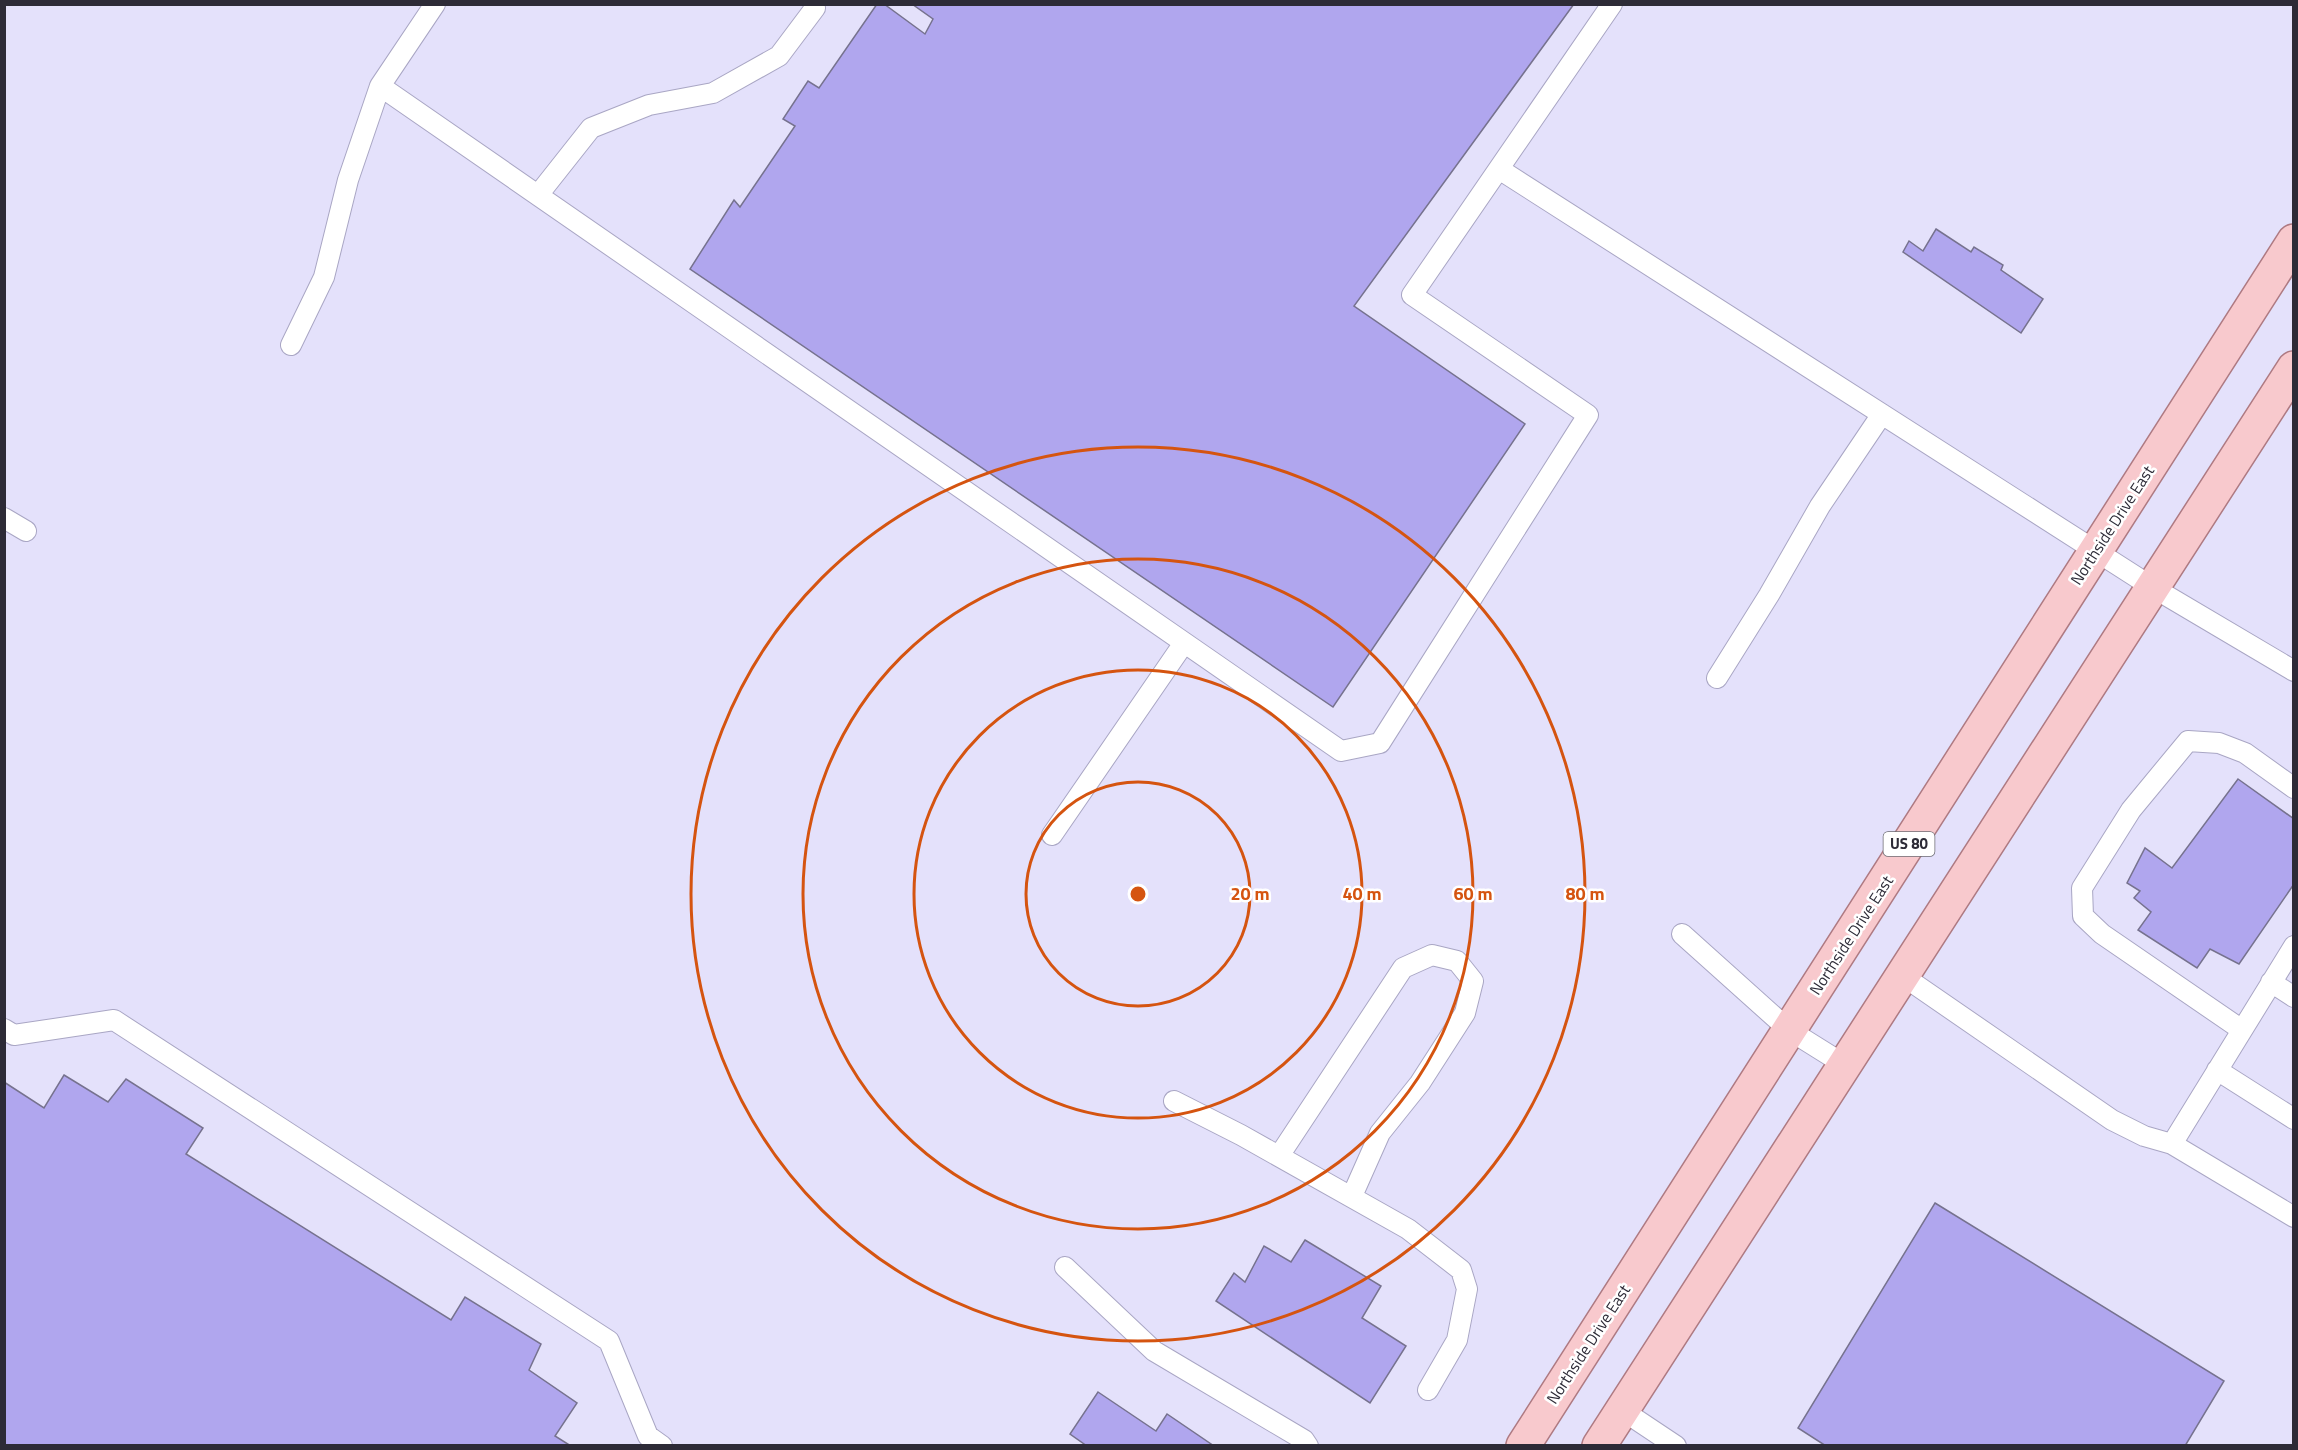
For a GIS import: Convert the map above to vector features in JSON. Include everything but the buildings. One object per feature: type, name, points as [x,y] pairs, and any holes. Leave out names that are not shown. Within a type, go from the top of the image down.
[{"type":"main road","name":"Northside Drive East","points":[[1523,1446],[2294,241]]},
{"type":"main road","points":[[1599,1446],[2294,368]]},
{"type":"lane","points":[[291,345],[324,277],[348,180],[380,86],[435,4]]},
{"type":"lane","points":[[538,195],[591,128],[649,105],[713,93],[779,56],[815,8],[814,4]]},
{"type":"lane","points":[[380,86],[1341,752],[1380,743],[1588,415],[1412,295],[1612,4]]},
{"type":"lane","points":[[1499,169],[2152,587],[2294,671]]},
{"type":"lane","points":[[1717,678],[1769,595],[1820,506],[1882,414]]},
{"type":"lane","points":[[4,518],[26,531]]},
{"type":"lane","points":[[1052,835],[1185,643]]},
{"type":"lane","points":[[2242,1030],[2102,934],[2083,916],[2082,888],[2131,810],[2188,741],[2219,743],[2245,753],[2294,788]]},
{"type":"lane","points":[[1682,934],[1789,1030],[1845,1065]]},
{"type":"lane","points":[[2172,1144],[2294,946]]},
{"type":"lane","points":[[1279,1156],[1403,968],[1432,955],[1457,961],[1473,981],[1465,1013],[1420,1083],[1380,1133],[1352,1196]]},
{"type":"lane","points":[[1903,976],[2112,1120],[2144,1136],[2172,1144],[2294,1217]]},
{"type":"lane","points":[[2271,982],[2294,997]]},
{"type":"lane","points":[[4,1029],[14,1035],[114,1020],[609,1341],[648,1436],[662,1446]]},
{"type":"lane","points":[[2217,1070],[2294,1119]]},
{"type":"lane","points":[[1174,1101],[1352,1196],[1408,1229],[1461,1270],[1467,1289],[1457,1340],[1428,1390]]},
{"type":"lane","points":[[1065,1267],[1154,1351],[1305,1440],[1308,1446]]},
{"type":"lane","points":[[1622,1410],[1676,1446]]}]
